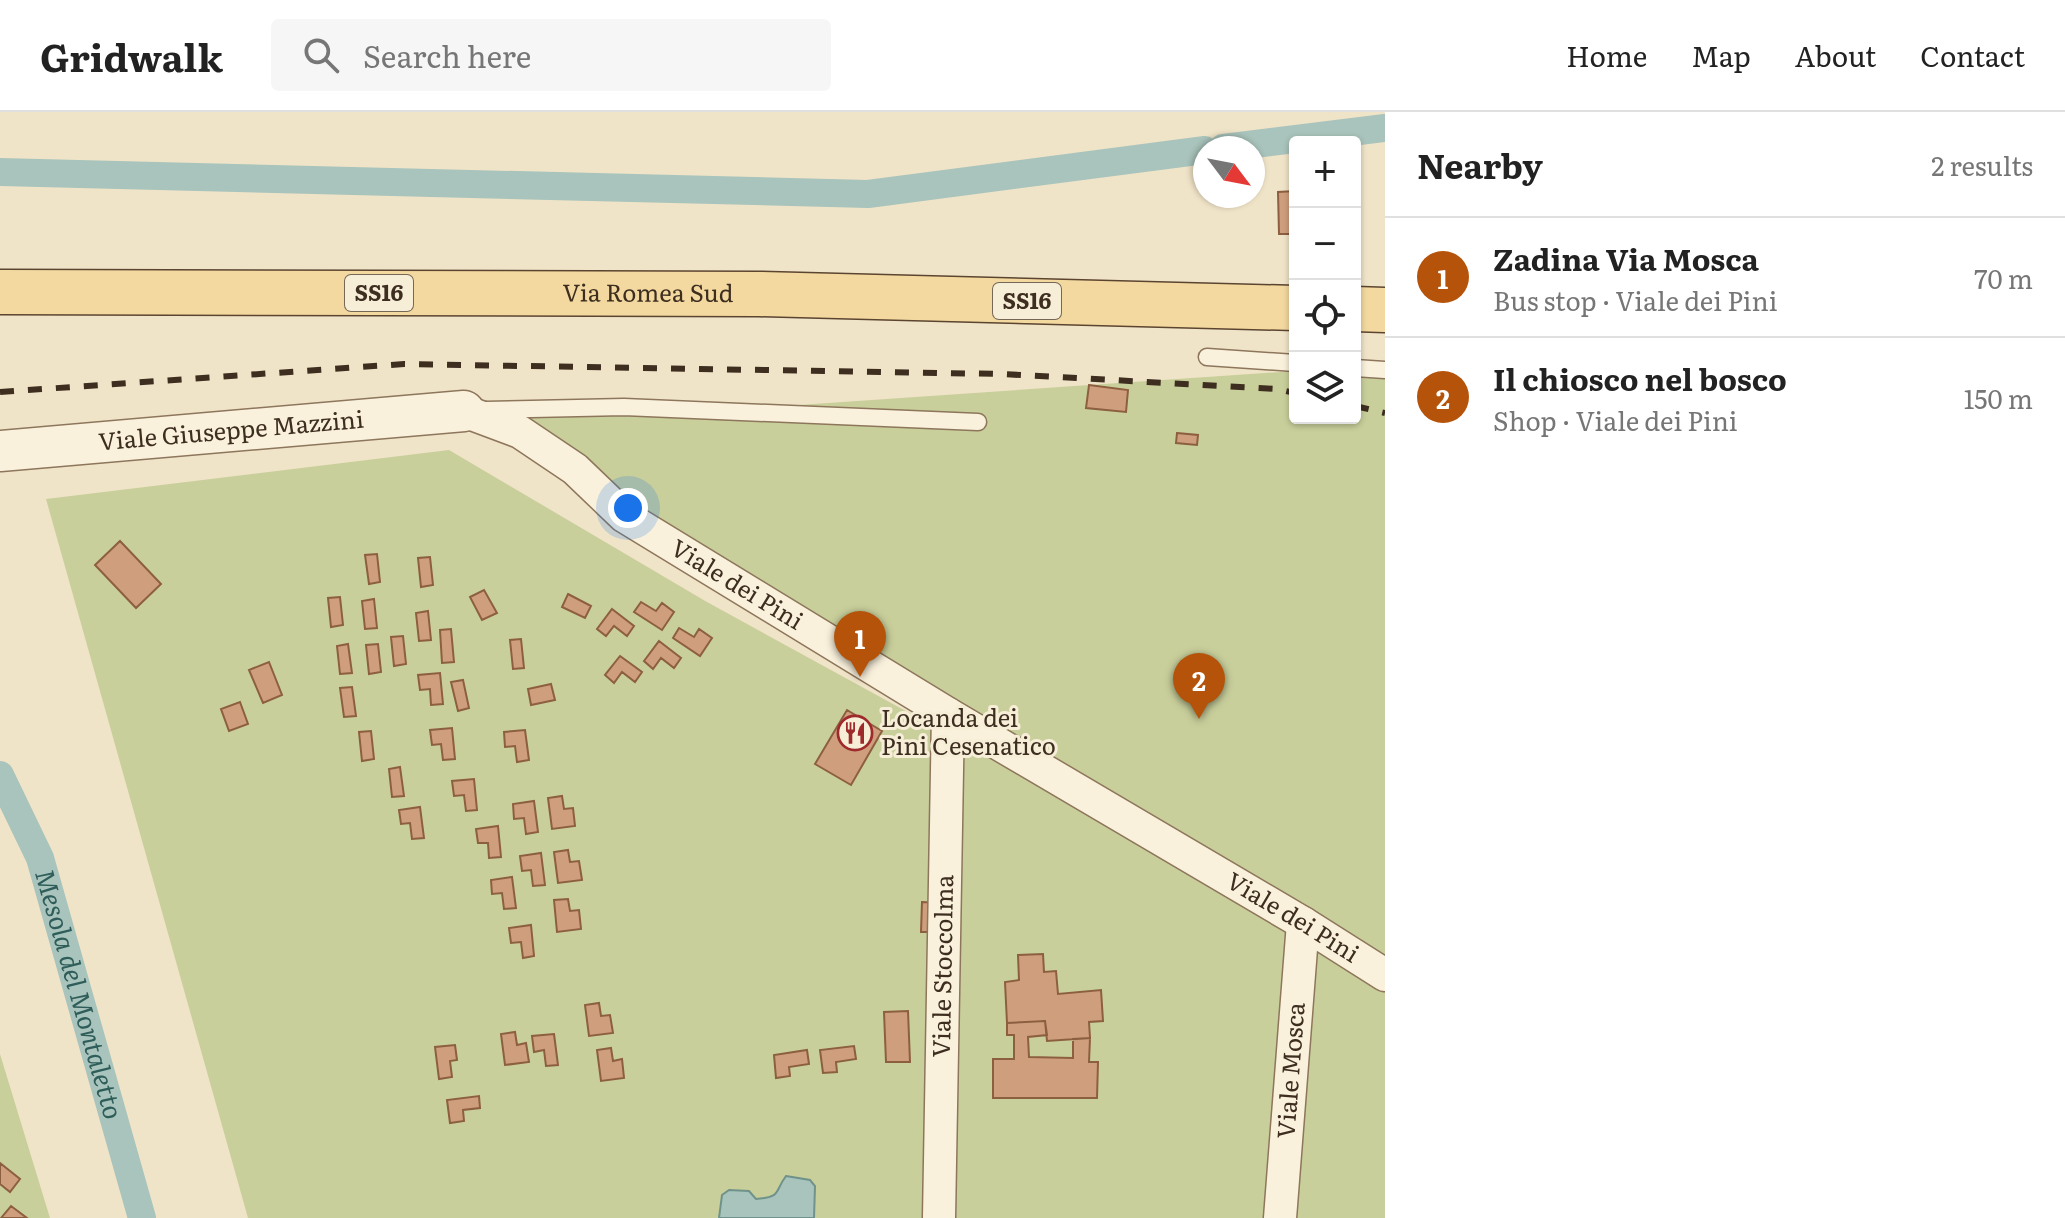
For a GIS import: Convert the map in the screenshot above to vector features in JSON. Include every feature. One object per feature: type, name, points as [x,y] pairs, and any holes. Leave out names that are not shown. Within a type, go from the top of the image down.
[{"type":"main road","name":"Via Romea Sud","points":[[0,292],[759,294],[1289,308]]},
{"type":"main road","points":[[1361,309],[1385,310]]},
{"type":"street","name":"Viale Giuseppe Mazzini","points":[[0,451],[464,411]]},
{"type":"street","name":"Viale dei Pini","points":[[464,411],[520,432],[575,469],[624,516],[1385,975]]},
{"type":"street","name":"Viale Stoccolma","points":[[939,1218],[948,714]]},
{"type":"street","name":"Viale Mosca","points":[[1280,1218],[1303,923]]},
{"type":"lane","points":[[1207,357],[1289,363]]},
{"type":"lane","points":[[1361,368],[1385,370]]},
{"type":"lane","points":[[464,411],[624,407],[978,422]]},
{"type":"green space","points":[[1385,365],[1385,1218],[933,1218],[948,714],[464,411],[709,411],[1289,371],[1289,424],[1361,424],[1361,367]]},
{"type":"green space","points":[[449,450],[707,602],[935,727],[926,1218],[248,1218],[46,499]]},
{"type":"green space","points":[[0,1054],[50,1218],[0,1218]]},
{"type":"water","points":[[786,1176],[810,1180],[815,1186],[814,1218],[719,1218],[722,1195],[729,1190],[749,1191],[756,1199],[770,1197]]},
{"type":"building","points":[[1289,191],[1289,234],[1279,234],[1278,192]]},
{"type":"building","points":[[1089,385],[1128,390],[1126,412],[1086,408]]},
{"type":"building","points":[[1177,433],[1198,435],[1197,445],[1176,443]]},
{"type":"building","points":[[120,541],[161,584],[136,608],[95,565]]},
{"type":"building","points":[[377,554],[380,582],[369,584],[365,555]]},
{"type":"building","points":[[430,557],[433,585],[421,587],[418,558]]},
{"type":"building","points":[[484,590],[497,613],[482,620],[470,597]]},
{"type":"building","points":[[568,594],[591,606],[585,618],[562,607]]},
{"type":"building","points":[[340,597],[343,625],[331,627],[328,598]]},
{"type":"building","points":[[374,599],[377,628],[365,629],[362,601]]},
{"type":"building","points":[[641,602],[656,611],[662,603],[674,612],[662,630],[634,612]]},
{"type":"building","points":[[612,609],[634,626],[627,636],[614,626],[606,636],[597,629]]},
{"type":"building","points":[[428,611],[431,640],[419,641],[416,613]]},
{"type":"building","points":[[679,628],[694,637],[699,629],[712,638],[700,656],[673,638]]},
{"type":"building","points":[[451,629],[454,662],[442,663],[440,630]]},
{"type":"building","points":[[403,636],[406,664],[394,666],[391,637]]},
{"type":"building","points":[[521,639],[524,668],[513,669],[510,640]]},
{"type":"building","points":[[659,641],[681,658],[674,668],[661,658],[653,669],[644,661]]},
{"type":"building","points":[[348,644],[352,673],[340,674],[337,646]]},
{"type":"building","points":[[378,644],[381,672],[369,674],[366,645]]},
{"type":"building","points":[[620,656],[642,672],[635,682],[622,672],[614,683],[605,675]]},
{"type":"building","points":[[269,662],[282,695],[263,703],[249,670]]},
{"type":"building","points":[[440,673],[443,704],[431,705],[430,689],[420,690],[418,675]]},
{"type":"building","points":[[463,680],[469,708],[458,711],[451,682]]},
{"type":"building","points":[[551,684],[555,700],[531,705],[528,689]]},
{"type":"building","points":[[352,687],[356,716],[344,717],[340,688]]},
{"type":"building","points":[[240,702],[248,724],[229,731],[221,709]]},
{"type":"building","points":[[847,710],[882,731],[851,785],[815,764]]},
{"type":"building","points":[[452,728],[455,759],[443,760],[441,744],[432,745],[430,730]]},
{"type":"building","points":[[525,730],[529,760],[517,762],[515,746],[505,747],[504,732]]},
{"type":"building","points":[[371,731],[374,759],[362,761],[359,732]]},
{"type":"building","points":[[400,767],[404,796],[392,797],[389,769]]},
{"type":"building","points":[[474,779],[477,810],[466,811],[464,795],[454,796],[452,781]]},
{"type":"building","points":[[562,796],[564,809],[573,808],[575,826],[552,829],[548,798]]},
{"type":"building","points":[[534,801],[538,832],[526,834],[524,818],[514,819],[513,804]]},
{"type":"building","points":[[420,807],[424,838],[412,839],[410,823],[401,824],[399,810]]},
{"type":"building","points":[[498,826],[501,857],[489,858],[488,843],[478,843],[476,829]]},
{"type":"building","points":[[568,850],[570,862],[579,861],[582,880],[558,883],[554,852]]},
{"type":"building","points":[[541,853],[545,885],[533,886],[531,870],[522,871],[520,856]]},
{"type":"building","points":[[512,877],[516,908],[504,909],[502,893],[492,894],[491,880]]},
{"type":"building","points":[[568,899],[570,911],[579,910],[581,929],[557,932],[554,900]]},
{"type":"building","points":[[922,902],[938,903],[937,932],[921,932]]},
{"type":"building","points":[[531,925],[534,956],[523,958],[521,942],[511,943],[509,928]]},
{"type":"building","points":[[1043,954],[1044,972],[1056,971],[1058,994],[1101,990],[1103,1021],[1089,1022],[1090,1038],[1047,1041],[1045,1021],[1007,1023],[1005,982],[1019,980],[1018,955]]},
{"type":"building","points":[[599,1003],[601,1016],[610,1015],[613,1033],[589,1036],[585,1005]]},
{"type":"building","points":[[908,1011],[910,1062],[886,1062],[884,1012]]},
{"type":"building","points":[[1045,1021],[1047,1035],[1028,1037],[1029,1057],[1073,1058],[1073,1039],[1090,1038],[1089,1062],[1098,1062],[1097,1098],[993,1098],[993,1059],[1014,1059],[1014,1035],[1007,1035],[1007,1023]]},
{"type":"building","points":[[515,1032],[517,1045],[526,1043],[529,1062],[505,1065],[501,1034]]},
{"type":"building","points":[[554,1034],[558,1065],[546,1066],[544,1050],[534,1052],[532,1036]]},
{"type":"building","points":[[455,1045],[457,1060],[450,1061],[452,1077],[439,1079],[435,1047]]},
{"type":"building","points":[[854,1046],[856,1059],[836,1062],[837,1072],[823,1073],[820,1050]]},
{"type":"building","points":[[611,1048],[613,1061],[622,1059],[624,1078],[601,1081],[597,1050]]},
{"type":"building","points":[[807,1050],[809,1064],[789,1067],[790,1076],[776,1078],[774,1055]]},
{"type":"building","points":[[479,1096],[480,1108],[463,1110],[464,1121],[450,1123],[447,1100]]},
{"type":"building","points":[[0,1163],[20,1179],[10,1192],[0,1184]]},
{"type":"building","points":[[11,1206],[27,1218],[1,1218]]},
{"type":"waterway","points":[[1265,143],[1385,128]]},
{"type":"waterway","points":[[0,172],[868,194],[1193,152]]},
{"type":"waterway","name":"Mesola del Montaletto","points":[[0,775],[40,858],[142,1218]]},
{"type":"railway","points":[[0,392],[404,364],[1002,374],[1289,392]]},
{"type":"railway","points":[[1361,407],[1385,413]]},
{"type":"place","name":"Zadina Via Mosca","points":[[860,677]]},
{"type":"place","name":"Il chiosco nel bosco","points":[[1199,719]]},
{"type":"place","name":"Locanda dei Pini Cesenatico","points":[[855,733]]}]
